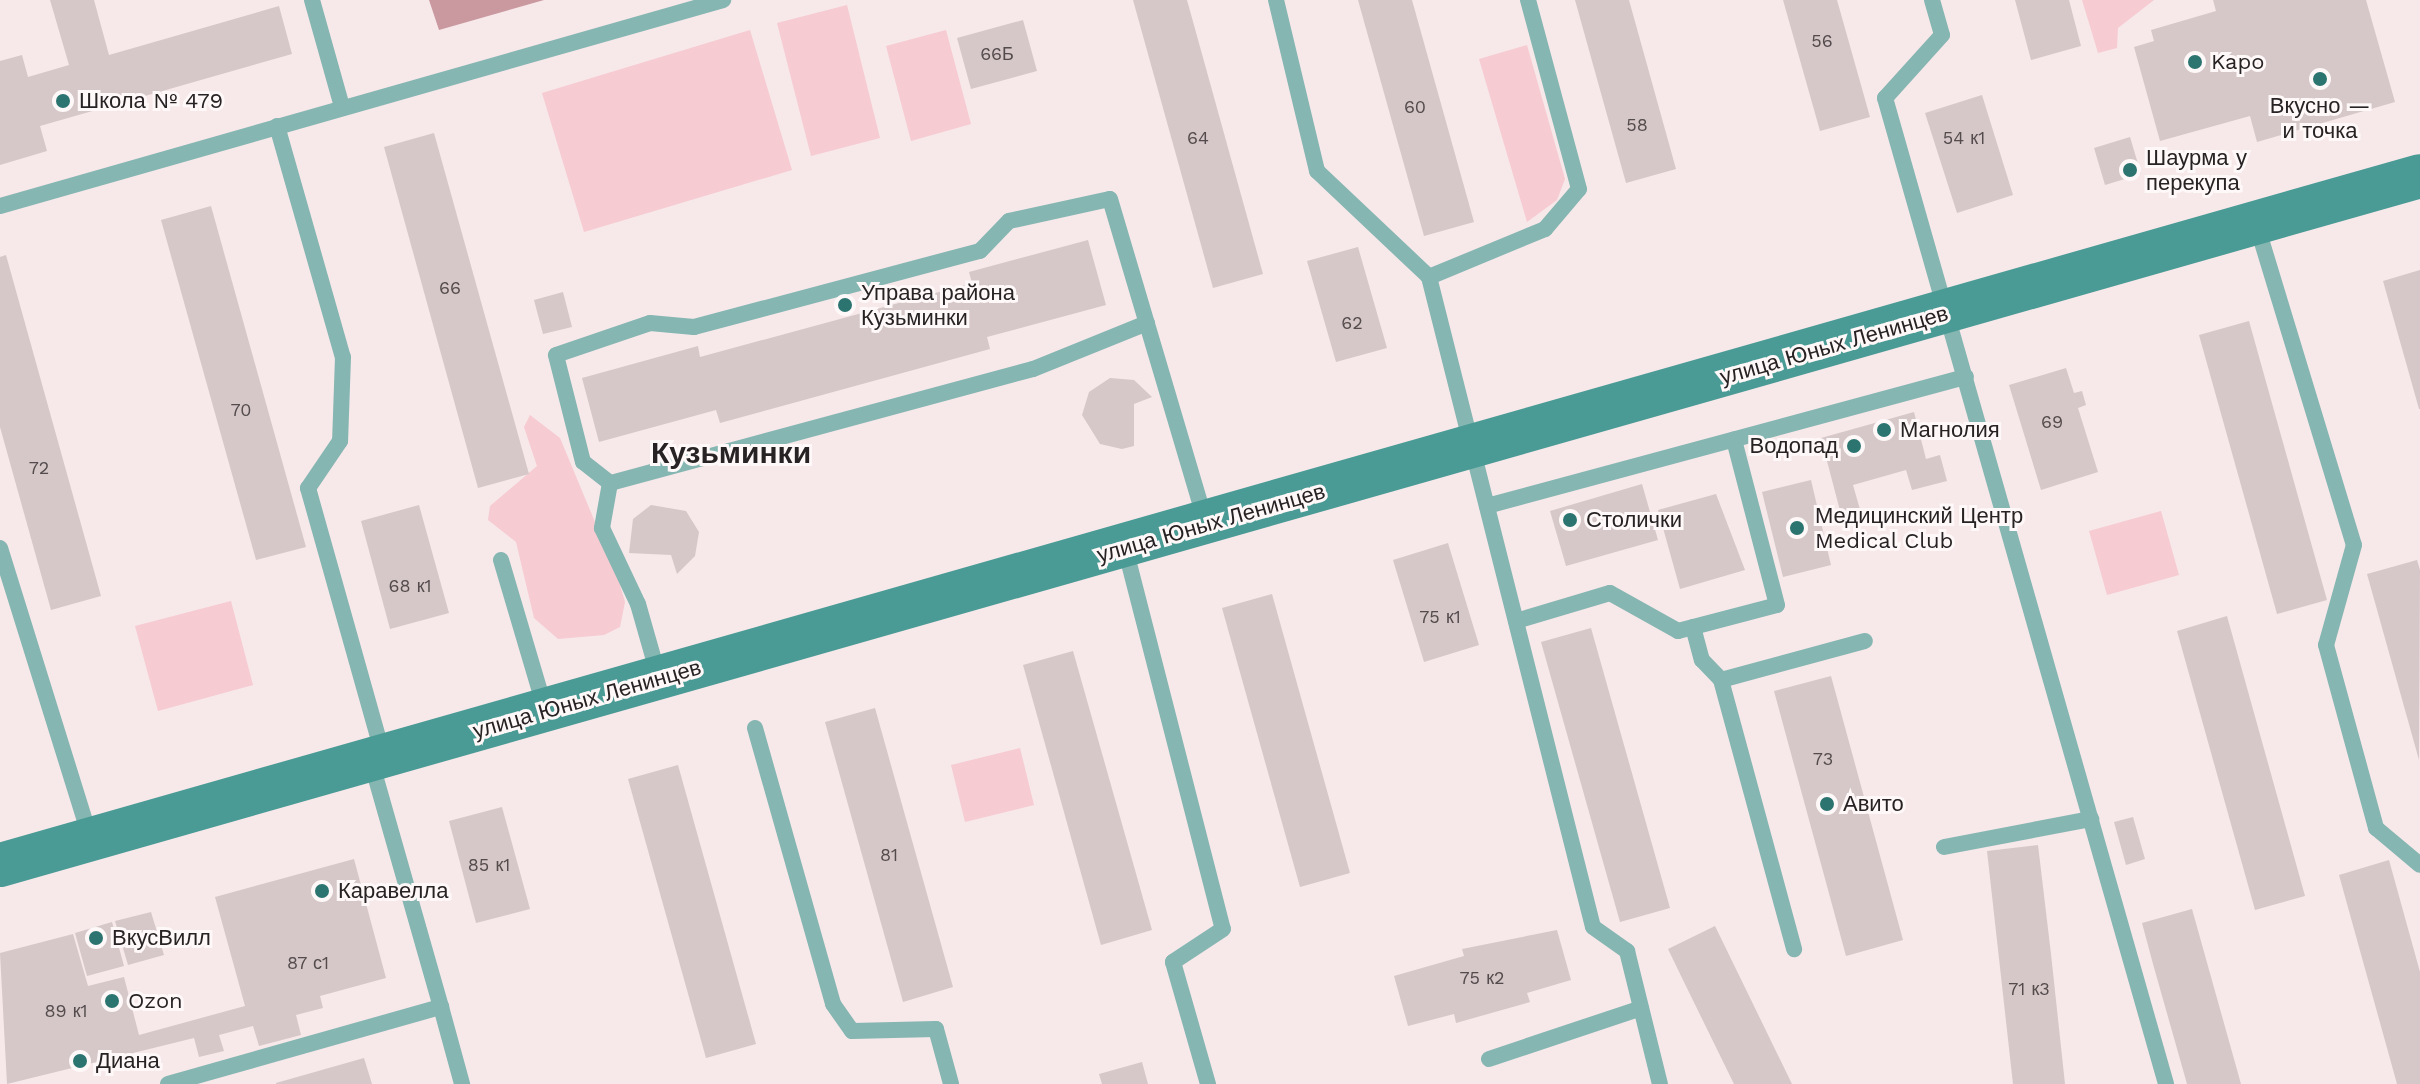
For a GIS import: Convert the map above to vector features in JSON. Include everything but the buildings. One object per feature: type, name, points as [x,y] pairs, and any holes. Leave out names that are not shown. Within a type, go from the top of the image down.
[{"type":"main road","name":"улица Юных Ленинцев","points":[[0,865],[1473,449],[2420,176]]},
{"type":"lane","points":[[312,0],[342,107]]},
{"type":"lane","points":[[0,206],[723,0]]},
{"type":"lane","points":[[1276,0],[1317,171],[1429,277],[1593,927],[1627,951],[1660,1084]]},
{"type":"lane","points":[[1429,277],[1545,229],[1579,189],[1528,0]]},
{"type":"lane","points":[[1932,0],[1942,35],[1885,98],[2166,1084]]},
{"type":"lane","points":[[277,126],[343,357],[340,441],[308,488],[462,1084]]},
{"type":"lane","points":[[610,483],[583,462],[556,355],[650,323],[694,327],[980,251],[1009,221],[1110,199],[1207,524]]},
{"type":"lane","points":[[2256,224],[2354,545],[2326,645],[2376,828],[2420,865]]},
{"type":"lane","points":[[610,483],[1033,369],[1147,323]]},
{"type":"lane","points":[[1487,506],[1966,377]]},
{"type":"lane","points":[[1516,621],[1610,593],[1678,631],[1777,605],[1734,440]]},
{"type":"lane","points":[[610,483],[602,528],[638,604],[659,679]]},
{"type":"lane","points":[[0,548],[91,838]]},
{"type":"lane","points":[[1125,548],[1223,929],[1173,962],[1208,1084]]},
{"type":"lane","points":[[501,560],[545,711]]},
{"type":"lane","points":[[1693,627],[1702,660],[1721,680],[1794,949]]},
{"type":"lane","points":[[1721,680],[1865,641]]},
{"type":"lane","points":[[755,728],[833,1004],[852,1031],[936,1029],[951,1084]]},
{"type":"lane","points":[[1944,847],[2091,819]]},
{"type":"lane","points":[[168,1084],[441,1007]]},
{"type":"lane","points":[[1489,1059],[1641,1008]]},
{"type":"shaded area","points":[[429,0],[544,0],[439,30]]},
{"type":"shaded area","points":[[2082,0],[2154,0],[2118,28],[2117,48],[2098,53]]},
{"type":"shaded area","points":[[847,5],[880,138],[811,156],[777,23]]},
{"type":"shaded area","points":[[750,30],[792,170],[584,232],[542,93]]},
{"type":"shaded area","points":[[946,30],[971,124],[911,141],[886,46]]},
{"type":"shaded area","points":[[1527,45],[1565,179],[1557,200],[1527,222],[1479,59]]},
{"type":"shaded area","points":[[530,415],[560,438],[617,575],[625,602],[620,627],[604,635],[558,639],[534,618],[516,542],[488,520],[490,506],[537,466],[524,427]]},
{"type":"shaded area","points":[[2161,511],[2179,575],[2107,595],[2089,531]]},
{"type":"shaded area","points":[[231,601],[253,685],[158,711],[135,626]]},
{"type":"shaded area","points":[[1020,748],[1034,805],[965,822],[951,765]]},
{"type":"place","name":"Kapo","points":[[2195,62]]},
{"type":"place","name":"Вкусно — и точка","points":[[2320,79]]},
{"type":"place","name":"Школа № 479","points":[[63,101]]},
{"type":"place","name":"Шаурма у перекупа","points":[[2130,170]]},
{"type":"place","name":"Управа района Кузьминки","points":[[845,305]]},
{"type":"place","name":"Магнолия","points":[[1884,430]]},
{"type":"place","name":"Водопад","points":[[1854,446]]},
{"type":"place","name":"Столички","points":[[1570,520]]},
{"type":"place","name":"Медицинский Центр Medical Club","points":[[1797,528]]},
{"type":"place","name":"Авито","points":[[1827,804]]},
{"type":"place","name":"Каравелла","points":[[322,891]]},
{"type":"place","name":"ВкусВилл","points":[[96,938]]},
{"type":"place","name":"Ozon","points":[[112,1001]]},
{"type":"place","name":"Диана","points":[[80,1061]]},
{"type":"district","name":"Кузьминки","points":[[731,453]]}]
